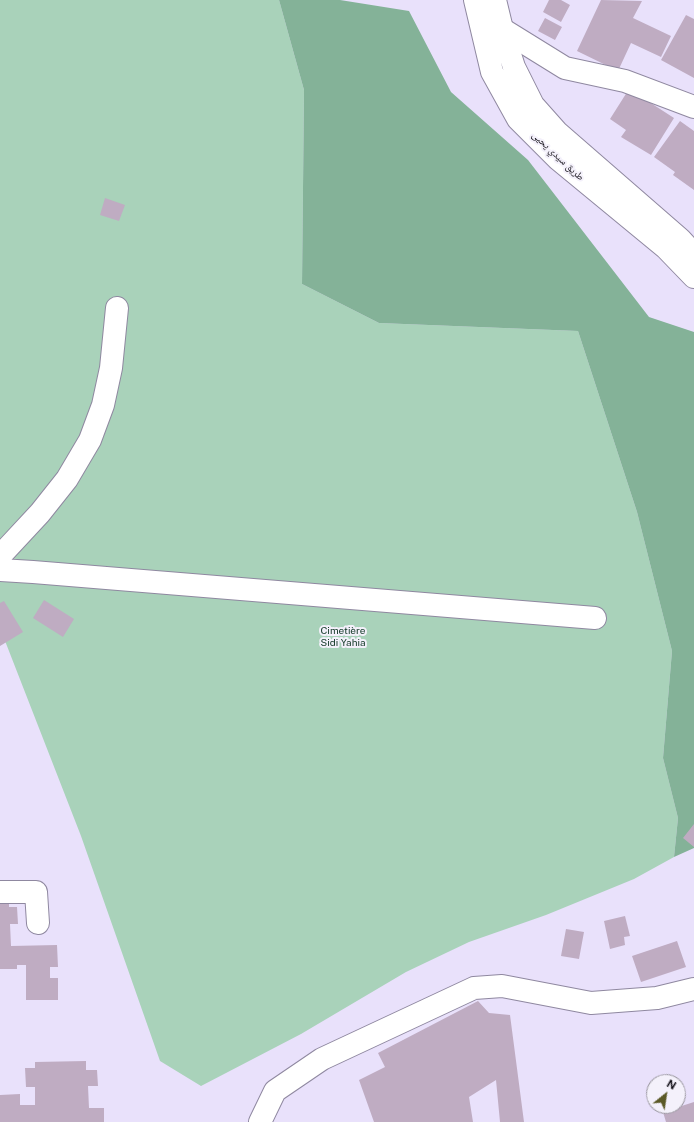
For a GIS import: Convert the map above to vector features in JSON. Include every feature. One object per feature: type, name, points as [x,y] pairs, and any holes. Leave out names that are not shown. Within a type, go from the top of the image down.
[{"type":"street","name":"طريق سيدي يحيى","points":[[475,0],[492,72],[518,119],[558,159],[666,248],[694,277]]},
{"type":"street","name":"طريق سيدي يحيى","points":[[495,0],[514,67],[533,105],[557,132],[680,239],[694,254]]},
{"type":"street","points":[[502,29],[564,68],[625,81],[694,107]]},
{"type":"street","points":[[0,556],[40,513],[67,479],[90,440],[103,405],[111,368],[117,308]]},
{"type":"street","points":[[0,570],[595,618]]},
{"type":"street","points":[[0,892],[36,892],[38,923]]},
{"type":"street","points":[[260,1122],[275,1091],[322,1059],[474,988],[502,986],[591,1003],[657,998],[694,989]]},
{"type":"green space","name":"Cimetière Sidi Yahia","points":[[0,0],[279,0],[304,90],[302,284],[379,323],[578,331],[637,512],[672,651],[663,758],[678,818],[674,857],[634,879],[546,915],[469,942],[406,972],[301,1034],[201,1086],[160,1061],[81,836],[0,628]]},
{"type":"green space","points":[[279,0],[340,0],[409,11],[451,92],[528,160],[649,317],[694,332],[694,848],[674,857],[678,818],[663,758],[672,651],[637,512],[578,331],[379,323],[302,284],[304,90]]},
{"type":"building","points":[[549,0],[561,0],[570,5],[561,22],[543,12]]},
{"type":"building","points":[[601,0],[642,1],[633,18],[671,36],[661,57],[631,43],[618,71],[577,51]]},
{"type":"building","points":[[686,15],[694,19],[694,78],[661,60]]},
{"type":"building","points":[[545,18],[562,27],[555,40],[538,31]]},
{"type":"building","points":[[629,89],[674,118],[651,155],[621,137],[626,130],[610,119]]},
{"type":"building","points":[[680,121],[694,131],[694,190],[673,175],[675,172],[654,157]]},
{"type":"building","points":[[105,198],[125,205],[119,221],[100,215]]},
{"type":"building","points":[[44,600],[74,619],[63,637],[33,618]]},
{"type":"building","points":[[4,601],[23,632],[0,646],[0,603]]},
{"type":"building","points":[[694,824],[694,847],[683,838]]},
{"type":"building","points":[[9,901],[9,907],[17,907],[18,924],[10,924],[11,946],[57,945],[58,967],[50,967],[50,978],[58,978],[58,1000],[26,1000],[26,965],[17,965],[17,969],[0,969],[0,902]]},
{"type":"building","points":[[625,916],[630,936],[624,937],[625,945],[610,949],[604,921]]},
{"type":"building","points":[[566,929],[584,932],[579,959],[561,956]]},
{"type":"building","points":[[677,941],[686,967],[641,982],[632,956]]},
{"type":"building","points":[[478,1001],[489,1013],[510,1015],[524,1122],[500,1122],[496,1080],[469,1097],[473,1122],[374,1122],[359,1080],[385,1067],[378,1053]]},
{"type":"building","points":[[86,1061],[86,1070],[97,1070],[98,1086],[88,1086],[89,1108],[104,1108],[104,1122],[0,1122],[0,1095],[20,1094],[20,1105],[35,1105],[35,1087],[26,1087],[25,1068],[35,1068],[35,1062]]},
{"type":"building","points":[[694,1102],[694,1122],[666,1122],[664,1114],[686,1114],[686,1105]]}]
